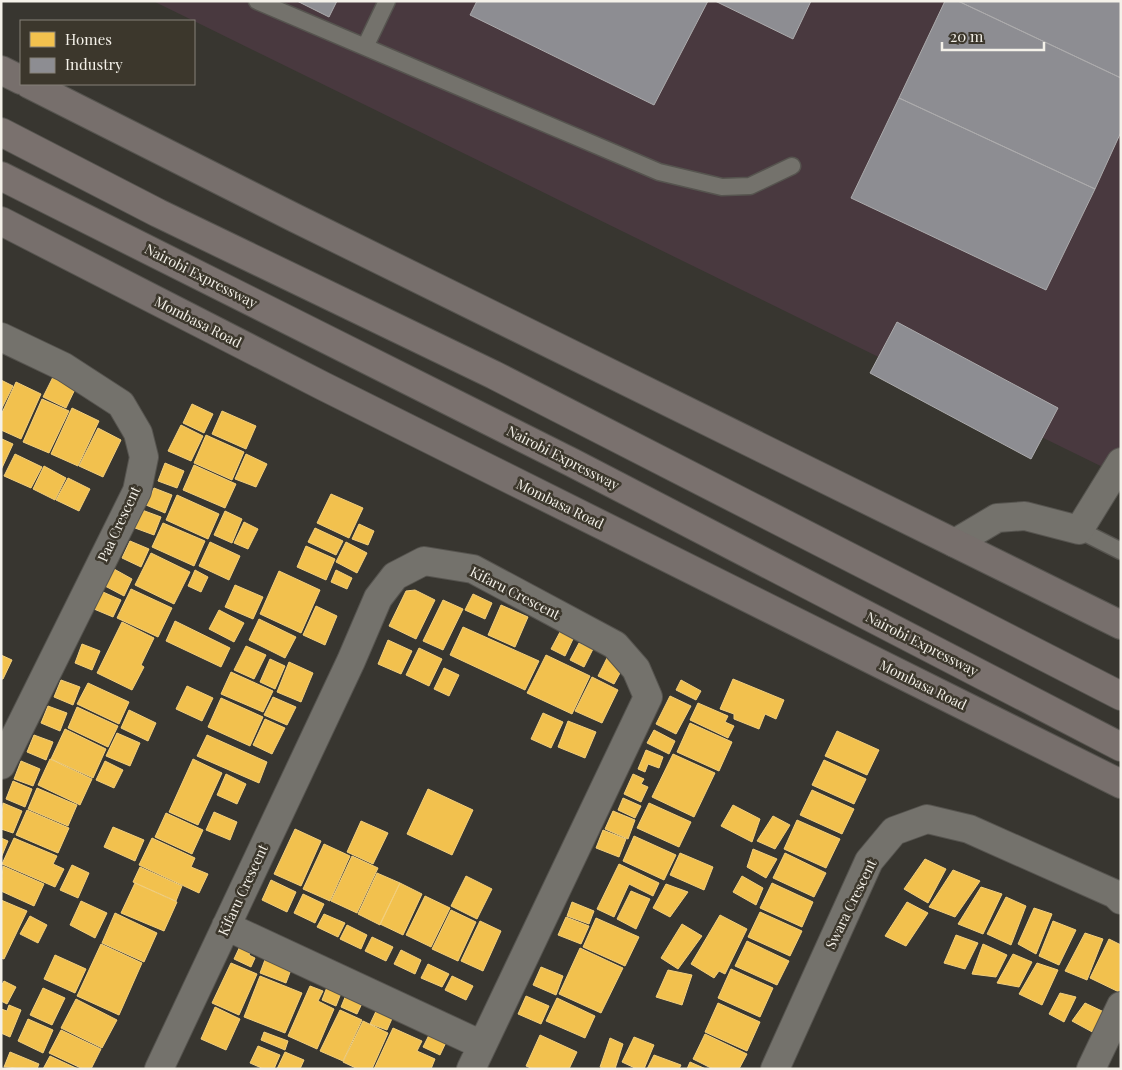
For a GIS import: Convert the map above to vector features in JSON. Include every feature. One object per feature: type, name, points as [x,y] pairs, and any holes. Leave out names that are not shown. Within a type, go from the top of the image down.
[{"type":"highway","points":[[1,70],[20,80]]},
{"type":"highway","points":[[31,85],[1121,625]]},
{"type":"highway","points":[[1,132],[158,213],[494,375],[1121,696]]},
{"type":"highway","name":"Nairobi Expressway","points":[[1,176],[573,463],[1121,747]]},
{"type":"highway","name":"Mombasa Road","points":[[1,221],[323,386],[1121,784]]},
{"type":"street","name":"Paa Crescent","points":[[1,337],[64,367],[121,404],[138,433],[144,457],[137,490],[1,766]]},
{"type":"street","points":[[955,543],[997,518],[1025,516],[1079,530],[1121,462]]},
{"type":"street","name":"Kifaru Crescent","points":[[159,1069],[378,598],[395,576],[424,561],[473,569],[615,645],[636,669],[648,698],[476,1057]]},
{"type":"street","name":"Swara Crescent","points":[[775,1069],[869,861],[894,831],[927,819],[969,828],[1115,894],[1121,900]]},
{"type":"street","points":[[226,926],[476,1057]]},
{"type":"street","points":[[1091,1069],[1121,1006]]},
{"type":"lane","points":[[257,1],[659,172],[722,187],[750,186],[792,166]]},
{"type":"lane","points":[[365,47],[387,1]]},
{"type":"lane","points":[[1079,530],[1121,551]]},
{"type":"shaded area","points":[[153,1],[1121,1],[1121,476],[195,20]]},
{"type":"building: Homes","points":[[54,375],[77,385],[66,408],[43,397]]},
{"type":"building: Homes","points":[[1,380],[13,386],[1,410]]},
{"type":"building: Homes","points":[[16,382],[41,394],[21,439],[1,430],[1,415]]},
{"type":"building: Homes","points":[[42,399],[69,411],[49,453],[23,442]]},
{"type":"building: Homes","points":[[192,404],[213,414],[204,433],[183,423]]},
{"type":"building: Homes","points":[[72,408],[99,421],[78,466],[51,454]]},
{"type":"building: Homes","points":[[222,411],[256,426],[246,449],[212,434]]},
{"type":"building: Homes","points":[[181,425],[203,436],[191,461],[168,451]]},
{"type":"building: Homes","points":[[98,428],[121,440],[103,477],[79,466]]},
{"type":"building: Homes","points":[[206,435],[244,452],[232,480],[194,463]]},
{"type":"building: Homes","points":[[2,439],[13,444],[1,470],[1,441]]},
{"type":"building: Homes","points":[[15,454],[42,467],[31,488],[4,476]]},
{"type":"building: Homes","points":[[246,454],[267,464],[256,487],[235,479]]},
{"type":"building: Homes","points":[[165,463],[184,471],[177,488],[158,481]]},
{"type":"building: Homes","points":[[194,465],[236,484],[225,508],[183,490]]},
{"type":"building: Homes","points":[[44,466],[66,478],[55,500],[33,489]]},
{"type":"building: Homes","points":[[68,478],[90,489],[79,511],[56,500]]},
{"type":"building: Homes","points":[[154,488],[172,495],[165,513],[146,505]]},
{"type":"building: Homes","points":[[331,494],[363,508],[349,538],[317,523]]},
{"type":"building: Homes","points":[[177,495],[219,514],[208,539],[166,520]]},
{"type":"building: Homes","points":[[142,510],[161,517],[154,535],[135,528]]},
{"type":"building: Homes","points":[[225,511],[242,519],[232,543],[214,535]]},
{"type":"building: Homes","points":[[244,522],[258,529],[248,549],[234,543]]},
{"type":"building: Homes","points":[[163,523],[205,541],[194,566],[152,547]]},
{"type":"building: Homes","points":[[359,524],[374,531],[368,545],[352,539]]},
{"type":"building: Homes","points":[[315,528],[343,541],[336,555],[308,542]]},
{"type":"building: Homes","points":[[130,541],[149,549],[141,567],[122,558]]},
{"type":"building: Homes","points":[[210,542],[240,556],[229,580],[199,566]]},
{"type":"building: Homes","points":[[346,542],[367,553],[357,573],[336,562]]},
{"type":"building: Homes","points":[[306,546],[335,559],[326,580],[297,567]]},
{"type":"building: Homes","points":[[151,553],[190,572],[174,604],[135,585]]},
{"type":"building: Homes","points":[[114,569],[132,579],[124,596],[105,586]]},
{"type":"building: Homes","points":[[195,570],[208,577],[201,592],[188,586]]},
{"type":"building: Homes","points":[[336,570],[352,578],[347,589],[331,582]]},
{"type":"building: Homes","points":[[279,571],[320,590],[301,633],[260,614]]},
{"type":"building: Homes","points":[[235,585],[263,597],[253,619],[225,607]]},
{"type":"building: Homes","points":[[131,589],[172,608],[158,637],[117,618]]},
{"type":"building: Homes","points":[[415,590],[435,600],[416,639],[389,626],[406,591]]},
{"type":"building: Homes","points":[[103,592],[121,600],[113,617],[94,609]]},
{"type":"building: Homes","points":[[473,594],[492,603],[485,619],[465,610]]},
{"type":"building: Homes","points":[[443,600],[463,609],[443,650],[423,641]]},
{"type":"building: Homes","points":[[501,605],[528,617],[515,647],[488,635]]},
{"type":"building: Homes","points":[[316,606],[337,616],[325,645],[303,635]]},
{"type":"building: Homes","points":[[219,610],[244,623],[234,642],[209,629]]},
{"type":"building: Homes","points":[[259,619],[296,637],[285,658],[249,640]]},
{"type":"building: Homes","points":[[175,621],[230,648],[221,667],[166,641]]},
{"type":"building: Homes","points":[[122,622],[154,638],[141,665],[144,667],[132,690],[97,673]]},
{"type":"building: Homes","points":[[463,627],[539,661],[525,690],[450,655]]},
{"type":"building: Homes","points":[[560,632],[573,639],[565,656],[551,649]]},
{"type":"building: Homes","points":[[388,640],[412,651],[401,674],[378,664]]},
{"type":"building: Homes","points":[[579,643],[593,649],[584,667],[570,660]]},
{"type":"building: Homes","points":[[82,644],[100,651],[92,670],[75,663]]},
{"type":"building: Homes","points":[[246,646],[266,655],[254,679],[234,670]]},
{"type":"building: Homes","points":[[419,648],[442,659],[429,686],[406,675]]},
{"type":"building: Homes","points":[[1,655],[12,660],[3,679],[1,679]]},
{"type":"building: Homes","points":[[546,655],[590,676],[572,714],[527,693]]},
{"type":"building: Homes","points":[[608,656],[620,673],[614,684],[598,676]]},
{"type":"building: Homes","points":[[270,659],[285,666],[275,689],[260,682]]},
{"type":"building: Homes","points":[[289,662],[313,673],[301,702],[277,692]]},
{"type":"building: Homes","points":[[444,668],[459,675],[449,696],[434,689]]},
{"type":"building: Homes","points":[[231,672],[273,691],[263,712],[221,694]]},
{"type":"building: Homes","points":[[592,677],[618,690],[602,723],[575,711]]},
{"type":"building: Homes","points":[[733,679],[784,700],[776,719],[765,714],[759,729],[734,719],[734,714],[720,709]]},
{"type":"building: Homes","points":[[61,680],[80,687],[73,705],[54,697]]},
{"type":"building: Homes","points":[[681,680],[701,691],[696,700],[676,690]]},
{"type":"building: Homes","points":[[88,683],[129,702],[119,724],[77,704]]},
{"type":"building: Homes","points":[[187,686],[213,698],[202,721],[176,709]]},
{"type":"building: Homes","points":[[670,696],[691,706],[676,734],[656,724]]},
{"type":"building: Homes","points":[[273,697],[296,707],[287,725],[264,715]]},
{"type":"building: Homes","points":[[221,698],[263,717],[250,746],[208,727]]},
{"type":"building: Homes","points":[[698,703],[728,716],[725,722],[734,726],[728,738],[690,720]]},
{"type":"building: Homes","points":[[48,706],[67,713],[60,731],[41,723]]},
{"type":"building: Homes","points":[[77,707],[118,726],[108,747],[68,728]]},
{"type":"building: Homes","points":[[129,710],[156,723],[148,741],[121,728]]},
{"type":"building: Homes","points":[[543,713],[563,722],[551,748],[531,739]]},
{"type":"building: Homes","points":[[265,719],[285,728],[272,754],[253,745]]},
{"type":"building: Homes","points":[[568,721],[596,732],[585,758],[558,747]]},
{"type":"building: Homes","points":[[690,723],[732,742],[719,771],[677,752]]},
{"type":"building: Homes","points":[[65,729],[106,749],[93,778],[51,759]]},
{"type":"building: Homes","points":[[654,730],[675,741],[669,754],[647,743]]},
{"type":"building: Homes","points":[[837,731],[879,750],[867,775],[825,756]]},
{"type":"building: Homes","points":[[117,733],[140,743],[130,766],[106,756]]},
{"type":"building: Homes","points":[[34,735],[53,742],[46,760],[27,752]]},
{"type":"building: Homes","points":[[207,735],[267,762],[259,783],[197,756]]},
{"type":"building: Homes","points":[[646,750],[663,757],[659,768],[648,764],[645,772],[638,769]]},
{"type":"building: Homes","points":[[673,754],[715,773],[694,817],[652,797]]},
{"type":"building: Homes","points":[[50,759],[92,779],[80,805],[38,785]]},
{"type":"building: Homes","points":[[193,759],[222,773],[198,825],[169,812]]},
{"type":"building: Homes","points":[[824,760],[866,779],[854,804],[812,785]]},
{"type":"building: Homes","points":[[21,761],[40,769],[33,786],[14,779]]},
{"type":"building: Homes","points":[[105,761],[123,770],[114,788],[96,780]]},
{"type":"building: Homes","points":[[226,774],[246,784],[237,804],[217,795]]},
{"type":"building: Homes","points":[[633,774],[644,779],[641,784],[648,787],[641,802],[624,794]]},
{"type":"building: Homes","points":[[13,781],[32,789],[25,807],[6,799]]},
{"type":"building: Homes","points":[[37,788],[77,805],[68,826],[28,809]]},
{"type":"building: Homes","points":[[428,789],[473,810],[452,855],[407,834]]},
{"type":"building: Homes","points":[[812,790],[854,809],[842,834],[800,815]]},
{"type":"building: Homes","points":[[623,798],[641,806],[635,818],[618,810]]},
{"type":"building: Homes","points":[[3,803],[22,811],[13,833],[1,829]]},
{"type":"building: Homes","points":[[649,803],[691,822],[679,847],[637,828]]},
{"type":"building: Homes","points":[[733,805],[760,819],[752,842],[721,826]]},
{"type":"building: Homes","points":[[27,810],[69,828],[58,853],[16,835]]},
{"type":"building: Homes","points":[[613,811],[635,820],[628,839],[605,829]]},
{"type":"building: Homes","points":[[214,812],[237,822],[230,840],[206,830]]},
{"type":"building: Homes","points":[[166,813],[203,830],[192,854],[155,837]]},
{"type":"building: Homes","points":[[773,816],[790,825],[775,849],[757,841]]},
{"type":"building: Homes","points":[[797,820],[840,839],[826,868],[784,849]]},
{"type":"building: Homes","points":[[361,821],[388,833],[373,864],[347,852]]},
{"type":"building: Homes","points":[[113,827],[144,840],[135,861],[104,847]]},
{"type":"building: Homes","points":[[295,829],[321,841],[301,886],[274,874]]},
{"type":"building: Homes","points":[[603,830],[626,839],[619,857],[596,848]]},
{"type":"building: Homes","points":[[634,836],[676,855],[664,880],[623,861]]},
{"type":"building: Homes","points":[[1,838],[8,841],[1,858]]},
{"type":"building: Homes","points":[[14,838],[57,856],[53,864],[64,869],[55,887],[2,864]]},
{"type":"building: Homes","points":[[152,838],[195,858],[191,867],[208,874],[199,893],[139,865]]},
{"type":"building: Homes","points":[[324,844],[350,856],[330,901],[303,889]]},
{"type":"building: Homes","points":[[753,849],[777,859],[766,878],[747,867]]},
{"type":"building: Homes","points":[[680,853],[713,867],[704,890],[670,875]]},
{"type":"building: Homes","points":[[785,853],[826,873],[814,897],[773,878]]},
{"type":"building: Homes","points":[[352,856],[378,868],[357,913],[331,901]]},
{"type":"building: Homes","points":[[925,859],[946,869],[928,903],[904,889]]},
{"type":"building: Homes","points":[[619,864],[659,883],[653,896],[629,884],[614,917],[597,909]]},
{"type":"building: Homes","points":[[72,865],[89,873],[78,898],[60,890]]},
{"type":"building: Homes","points":[[3,866],[44,884],[34,906],[1,891]]},
{"type":"building: Homes","points":[[140,867],[182,886],[176,901],[133,882]]},
{"type":"building: Homes","points":[[953,870],[980,881],[955,917],[929,907]]},
{"type":"building: Homes","points":[[377,873],[400,883],[380,925],[358,914]]},
{"type":"building: Homes","points":[[466,876],[492,889],[477,919],[451,906]]},
{"type":"building: Homes","points":[[742,876],[763,888],[756,905],[733,892]]},
{"type":"building: Homes","points":[[271,880],[296,892],[287,912],[262,900]]},
{"type":"building: Homes","points":[[135,883],[177,902],[164,931],[121,913]]},
{"type":"building: Homes","points":[[400,883],[422,894],[403,935],[380,924]]},
{"type":"building: Homes","points":[[772,883],[813,902],[802,927],[760,908]]},
{"type":"building: Homes","points":[[666,884],[688,892],[670,917],[653,908]]},
{"type":"building: Homes","points":[[981,887],[1002,894],[983,934],[958,924]]},
{"type":"building: Homes","points":[[631,891],[650,899],[636,929],[617,919]]},
{"type":"building: Homes","points":[[303,894],[324,904],[315,923],[294,913]]},
{"type":"building: Homes","points":[[425,896],[450,908],[431,947],[406,935]]},
{"type":"building: Homes","points":[[1006,897],[1026,906],[1011,945],[987,934]]},
{"type":"building: Homes","points":[[1,900],[27,911],[4,959],[1,958]]},
{"type":"building: Homes","points":[[81,901],[107,913],[95,938],[70,925]]},
{"type":"building: Homes","points":[[572,902],[594,911],[589,924],[567,916]]},
{"type":"building: Homes","points":[[907,902],[928,913],[906,946],[885,936]]},
{"type":"building: Homes","points":[[1034,908],[1052,914],[1036,954],[1018,944]]},
{"type":"building: Homes","points":[[451,910],[476,922],[458,961],[432,949]]},
{"type":"building: Homes","points":[[760,912],[802,931],[790,956],[748,937]]},
{"type":"building: Homes","points":[[115,913],[157,933],[144,962],[102,943]]},
{"type":"building: Homes","points":[[324,914],[345,923],[338,937],[317,927]]},
{"type":"building: Homes","points":[[720,915],[747,929],[725,974],[719,971],[714,978],[691,964]]},
{"type":"building: Homes","points":[[30,916],[47,925],[38,943],[20,934]]},
{"type":"building: Homes","points":[[566,917],[589,926],[581,944],[558,935]]},
{"type":"building: Homes","points":[[596,918],[639,937],[625,966],[583,947]]},
{"type":"building: Homes","points":[[480,921],[501,931],[483,971],[461,961]]},
{"type":"building: Homes","points":[[1053,921],[1076,930],[1059,965],[1039,956]]},
{"type":"building: Homes","points":[[682,924],[702,936],[678,969],[661,958]]},
{"type":"building: Homes","points":[[347,925],[367,935],[361,949],[340,939]]},
{"type":"building: Homes","points":[[1085,933],[1103,939],[1087,980],[1065,971]]},
{"type":"building: Homes","points":[[956,935],[978,943],[965,969],[944,963]]},
{"type":"building: Homes","points":[[372,937],[393,947],[386,961],[365,951]]},
{"type":"building: Homes","points":[[1109,939],[1121,945],[1121,984],[1119,992],[1090,978]]},
{"type":"building: Homes","points":[[747,941],[789,961],[777,985],[735,966]]},
{"type":"building: Homes","points":[[242,942],[253,948],[249,955],[255,958],[251,967],[234,959]]},
{"type":"building: Homes","points":[[101,944],[142,963],[119,1015],[77,996]]},
{"type":"building: Homes","points":[[983,944],[1007,955],[996,977],[972,974]]},
{"type":"building: Homes","points":[[580,948],[623,968],[601,1013],[559,994]]},
{"type":"building: Homes","points":[[401,950],[421,960],[415,974],[394,964]]},
{"type":"building: Homes","points":[[1013,954],[1032,962],[1019,987],[997,983]]},
{"type":"building: Homes","points":[[55,955],[86,969],[75,993],[44,979]]},
{"type":"building: Homes","points":[[266,957],[292,967],[286,983],[260,973]]},
{"type":"building: Homes","points":[[231,963],[257,974],[239,1015],[212,1003]]},
{"type":"building: Homes","points":[[1037,963],[1058,970],[1042,1005],[1019,994]]},
{"type":"building: Homes","points":[[428,964],[449,974],[442,987],[421,978]]},
{"type":"building: Homes","points":[[541,967],[563,976],[556,995],[533,985]]},
{"type":"building: Homes","points":[[731,969],[773,988],[760,1017],[718,998]]},
{"type":"building: Homes","points":[[668,970],[692,975],[682,1005],[656,997]]},
{"type":"building: Homes","points":[[260,976],[302,993],[285,1033],[244,1017]]},
{"type":"building: Homes","points":[[452,976],[473,986],[466,1000],[445,990]]},
{"type":"building: Homes","points":[[4,981],[16,987],[7,1004],[1,1001],[1,986]]},
{"type":"building: Homes","points":[[329,982],[343,988],[336,1006],[322,1000]]},
{"type":"building: Homes","points":[[310,986],[323,991],[318,1001],[334,1009],[317,1049],[288,1036]]},
{"type":"building: Homes","points":[[43,988],[65,998],[52,1025],[30,1015]]},
{"type":"building: Homes","points":[[348,990],[365,997],[357,1014],[341,1007]]},
{"type":"building: Homes","points":[[1060,993],[1076,997],[1064,1022],[1049,1014]]},
{"type":"building: Homes","points":[[526,996],[549,1006],[541,1024],[518,1014]]},
{"type":"building: Homes","points":[[557,998],[595,1016],[585,1038],[546,1021]]},
{"type":"building: Homes","points":[[76,999],[117,1020],[102,1048],[61,1028]]},
{"type":"building: Homes","points":[[718,1003],[760,1022],[747,1051],[705,1032]]},
{"type":"building: Homes","points":[[1085,1003],[1104,1012],[1096,1034],[1072,1021]]},
{"type":"building: Homes","points":[[9,1005],[21,1010],[10,1037],[1,1033],[1,1009],[7,1011]]},
{"type":"building: Homes","points":[[215,1007],[240,1019],[226,1050],[201,1039]]},
{"type":"building: Homes","points":[[378,1007],[394,1014],[387,1030],[370,1024]]},
{"type":"building: Homes","points":[[340,1010],[362,1020],[343,1061],[320,1051]]},
{"type":"building: Homes","points":[[28,1019],[53,1030],[43,1053],[18,1041]]},
{"type":"building: Homes","points":[[363,1021],[388,1033],[372,1069],[358,1069],[343,1062]]},
{"type":"building: Homes","points":[[393,1028],[422,1041],[417,1051],[435,1059],[431,1069],[374,1069]]},
{"type":"building: Homes","points":[[61,1030],[101,1049],[91,1069],[83,1069],[49,1053]]},
{"type":"building: Homes","points":[[431,1031],[448,1038],[440,1055],[423,1047]]},
{"type":"building: Homes","points":[[264,1032],[288,1041],[285,1050],[261,1040]]},
{"type":"building: Homes","points":[[705,1034],[747,1054],[739,1069],[713,1069],[693,1059]]},
{"type":"building: Homes","points":[[540,1035],[577,1052],[569,1069],[533,1069],[526,1066]]},
{"type":"building: Homes","points":[[634,1037],[654,1045],[644,1069],[637,1069],[622,1062]]},
{"type":"building: Homes","points":[[610,1038],[623,1044],[615,1069],[605,1069],[600,1067]]},
{"type":"building: Homes","points":[[258,1046],[280,1055],[274,1069],[264,1069],[250,1063]]},
{"type":"building: Homes","points":[[10,1052],[39,1064],[37,1069],[4,1067]]},
{"type":"building: Homes","points":[[285,1052],[304,1060],[300,1069],[277,1069]]},
{"type":"building: Homes","points":[[654,1055],[681,1065],[679,1069],[647,1069]]},
{"type":"building: Homes","points":[[50,1056],[78,1069],[43,1069]]},
{"type":"building: Homes","points":[[690,1062],[706,1069],[687,1069]]},
{"type":"building: Industry","points":[[297,1],[337,1],[329,17]]},
{"type":"building: Industry","points":[[477,1],[708,1],[654,105],[470,15]]},
{"type":"building: Industry","points":[[715,1],[811,1],[793,39]]},
{"type":"building: Industry","points":[[945,1],[958,1],[1121,78],[1121,132],[1095,189],[899,98]]},
{"type":"building: Industry","points":[[958,1],[1121,1],[1121,78]]},
{"type":"building: Industry","points":[[899,98],[1095,189],[1046,290],[851,198]]},
{"type":"building: Industry","points":[[897,322],[1058,408],[1031,459],[870,373]]}]
